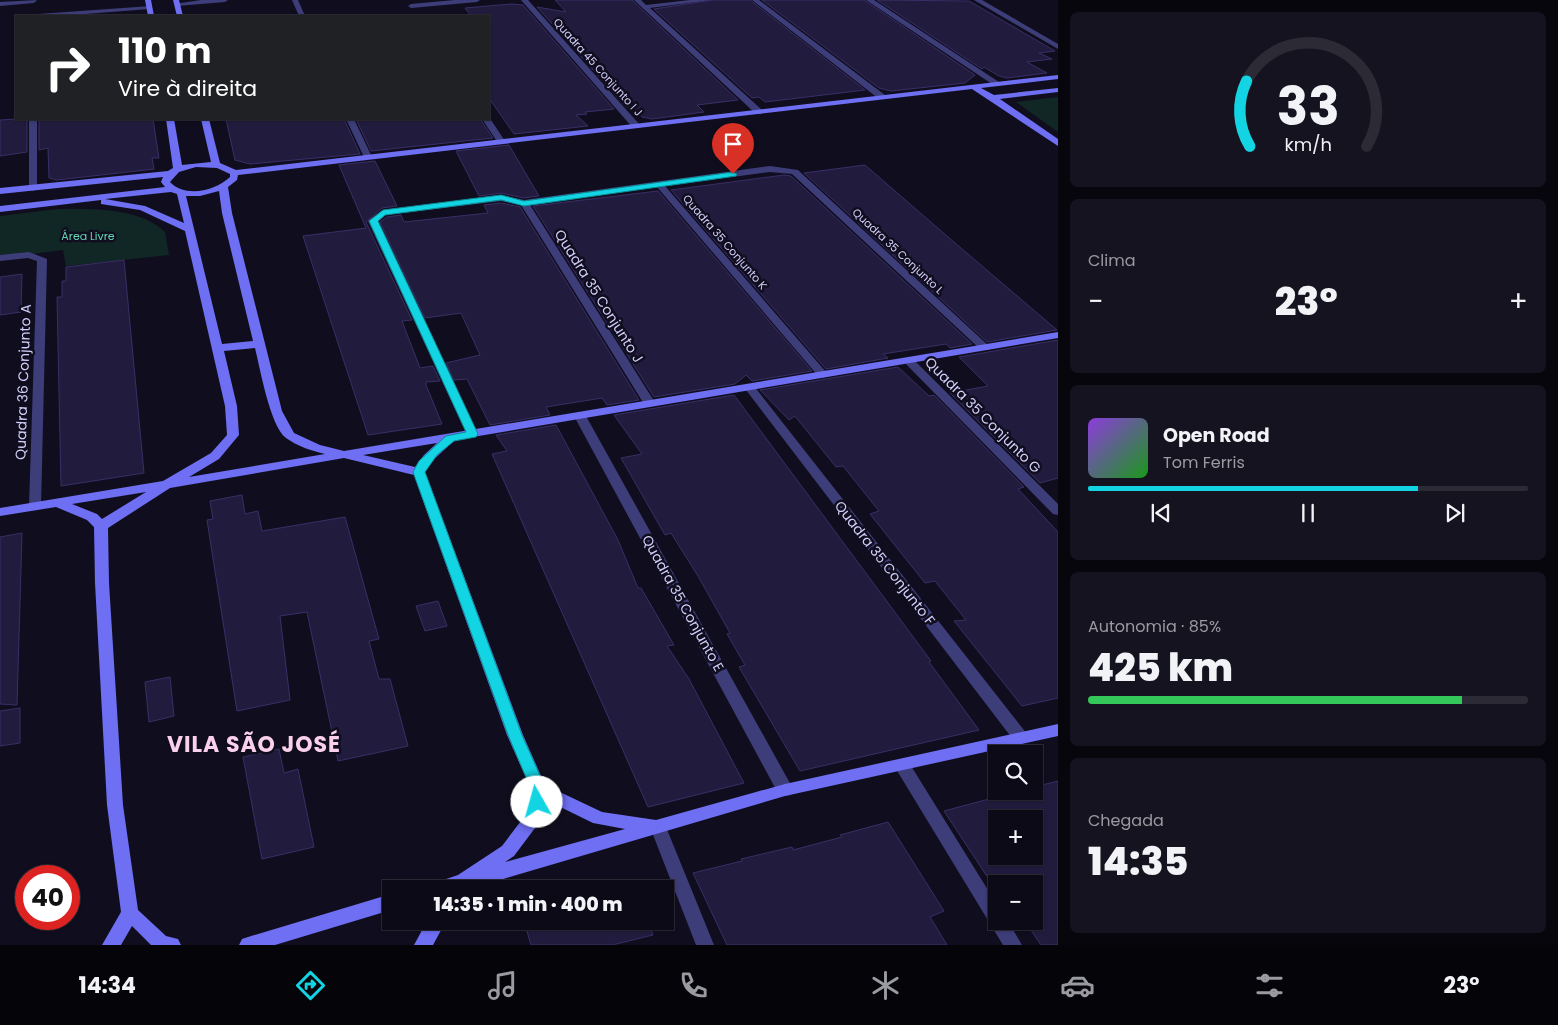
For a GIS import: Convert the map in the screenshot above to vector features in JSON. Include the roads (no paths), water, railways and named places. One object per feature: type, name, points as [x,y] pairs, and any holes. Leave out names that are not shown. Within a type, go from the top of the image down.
[{"type":"street","points":[[0,4],[34,0],[34,15]]},
{"type":"street","points":[[180,15],[176,2],[225,0]]},
{"type":"street","points":[[295,0],[302,15]]},
{"type":"street","points":[[416,15],[409,3],[478,0]]},
{"type":"street","name":"Quadra 45 Conjunto I J","points":[[524,0],[636,126]]},
{"type":"street","points":[[637,0],[759,112]]},
{"type":"street","points":[[644,6],[708,0]]},
{"type":"street","points":[[755,0],[882,97]]},
{"type":"street","points":[[869,0],[998,84]]},
{"type":"street","points":[[977,0],[1058,47]]},
{"type":"street","points":[[47,15],[148,4]]},
{"type":"street","points":[[101,526],[166,484],[215,456],[233,434],[231,406],[191,230],[176,191],[165,182],[170,174],[178,169],[197,165],[216,165],[234,173],[1058,77]]},
{"type":"street","points":[[973,87],[993,98],[1058,143]]},
{"type":"street","points":[[993,98],[1058,90]]},
{"type":"street","points":[[33,120],[33,188]]},
{"type":"street","points":[[170,120],[178,169]]},
{"type":"street","points":[[205,120],[216,165]]},
{"type":"street","points":[[350,120],[368,157]]},
{"type":"street","points":[[487,120],[501,141]]},
{"type":"street","name":"Quadra 35 Conjunto K","points":[[659,184],[770,169],[795,172]]},
{"type":"street","name":"Quadra 35 Conjunto L","points":[[795,172],[985,348]]},
{"type":"street","points":[[0,210],[69,201],[176,191],[203,192],[223,187],[234,178],[234,173]]},
{"type":"street","points":[[0,192],[170,174]]},
{"type":"street","points":[[472,434],[373,221],[383,213],[501,198],[524,203],[659,184]]},
{"type":"street","name":"Quadra 35 Conjunto K","points":[[659,184],[823,375]]},
{"type":"street","points":[[223,187],[227,213],[276,412],[289,435],[316,448],[419,472]]},
{"type":"street","points":[[69,201],[113,202],[142,208],[191,230]]},
{"type":"street","name":"Quadra 35 Conjunto J","points":[[524,203],[650,404]]},
{"type":"street","name":"Quadra 36 Conjunto A","points":[[0,258],[29,255],[42,260],[35,506]]},
{"type":"street","points":[[0,512],[1058,335]]},
{"type":"street","points":[[218,348],[259,344]]},
{"type":"street","name":"Quadra 35 Conjunto G","points":[[909,361],[1058,511]]},
{"type":"street","name":"Quadra 35 Conjunto F","points":[[750,388],[1021,738]]},
{"type":"street","name":"Quadra 35 Conjunto E","points":[[580,416],[786,790]]},
{"type":"street","points":[[450,438],[422,464],[419,472],[515,735],[539,789],[535,815],[508,851],[469,880]]},
{"type":"street","points":[[56,502],[92,517],[101,526],[102,583],[115,805],[130,913],[161,943],[172,945]]},
{"type":"street","points":[[479,880],[786,790],[1058,730]]},
{"type":"street","points":[[902,765],[988,905]]},
{"type":"street","points":[[539,789],[599,818],[658,827]]},
{"type":"street","points":[[658,827],[705,945]]},
{"type":"street","points":[[248,945],[382,905]]},
{"type":"street","points":[[111,945],[130,913]]},
{"type":"street","points":[[423,945],[432,930]]},
{"type":"street","points":[[1004,930],[1013,945]]},
{"type":"district","name":"VILA SÃO JOSÉ","points":[[254,744]]},
{"type":"park label","name":"Área Livre","points":[[88,236]]}]
